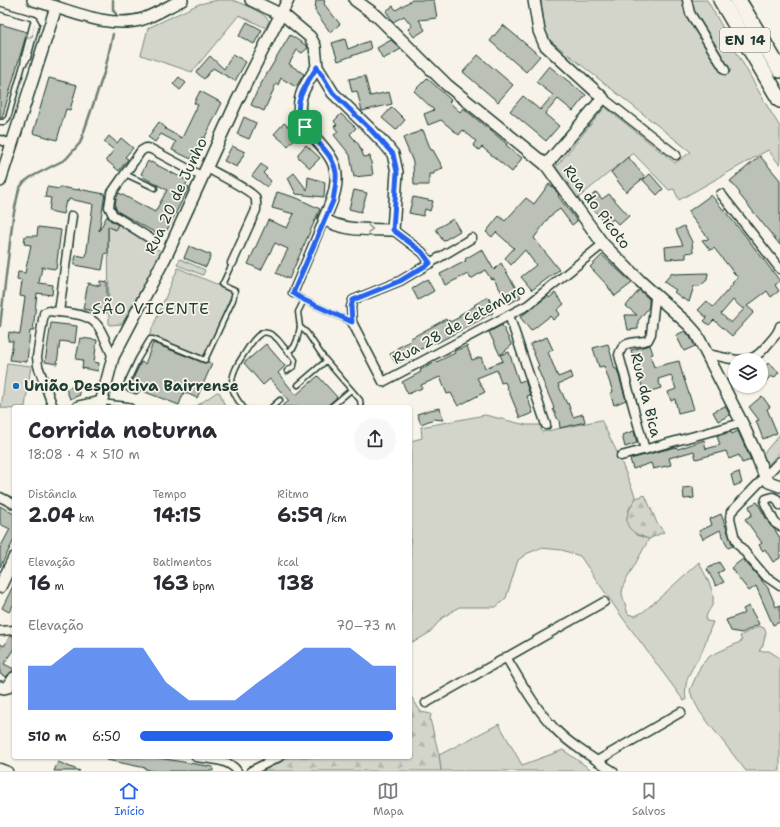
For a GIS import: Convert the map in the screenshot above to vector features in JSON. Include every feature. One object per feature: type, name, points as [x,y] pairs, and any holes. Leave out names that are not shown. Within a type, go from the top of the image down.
[{"type":"highway","name":"EN 14","points":[[721,0],[780,100]]},
{"type":"highway","name":"EN 14","points":[[738,0],[780,70]]},
{"type":"street","points":[[33,0],[57,4],[104,21],[119,23],[144,18],[182,0]]},
{"type":"street","points":[[251,0],[281,14],[310,37],[315,46],[317,67],[333,93],[393,154],[397,172],[393,230]]},
{"type":"street","name":"Rua 20 de Junho","points":[[101,404],[113,357],[167,254],[205,173],[218,140],[288,0]]},
{"type":"street","name":"Rua do Picoto","points":[[355,0],[377,16],[447,85],[546,165],[603,244],[696,333],[742,424],[757,456],[764,477]]},
{"type":"street","points":[[534,0],[539,31],[545,45],[603,98],[676,155]]},
{"type":"street","points":[[687,0],[690,13],[724,70]]},
{"type":"street","points":[[0,181],[57,4]]},
{"type":"street","points":[[293,293],[333,201],[336,173],[333,161],[302,122],[300,116],[300,98],[305,86],[317,67]]},
{"type":"street","points":[[546,165],[603,98]]},
{"type":"street","points":[[0,140],[12,144]]},
{"type":"street","points":[[151,240],[113,215],[109,207],[111,194],[141,151],[148,148],[205,173],[221,175],[255,197],[256,210],[231,265]]},
{"type":"street","points":[[721,194],[780,269]]},
{"type":"street","points":[[59,312],[72,216]]},
{"type":"street","points":[[324,220],[334,225],[348,228],[393,230],[422,252],[430,263]]},
{"type":"street","points":[[352,322],[351,307],[353,300],[400,281],[472,238]]},
{"type":"street","name":"Rua 28 de Setembro","points":[[352,322],[383,382],[528,305],[603,244]]},
{"type":"street","name":"Rua da Bica","points":[[645,450],[619,355],[620,349],[624,345],[648,340],[655,299],[658,296]]},
{"type":"street","points":[[52,405],[39,372],[37,358],[44,313],[46,311],[82,316],[94,322],[99,327],[113,357]]},
{"type":"street","points":[[509,315],[546,425]]},
{"type":"street","points":[[707,354],[739,360],[753,358],[759,354],[779,328]]},
{"type":"street","name":"Rua da Bica","points":[[621,456],[742,424]]},
{"type":"street","points":[[780,461],[734,508],[731,512],[730,518],[738,544],[764,575],[780,586]]},
{"type":"street","points":[[764,477],[769,482],[780,486]]},
{"type":"street","points":[[0,497],[12,503]]},
{"type":"street","points":[[780,505],[777,499],[773,497],[766,499],[764,503],[774,523],[780,526]]},
{"type":"street","points":[[0,587],[12,562]]},
{"type":"street","points":[[426,703],[604,602]]},
{"type":"street","points":[[0,631],[12,630]]},
{"type":"street","points":[[506,657],[522,686],[537,707],[556,729],[575,745],[613,771]]},
{"type":"street","points":[[0,687],[4,688],[8,686],[12,681]]},
{"type":"street","points":[[597,761],[681,712]]},
{"type":"street","points":[[205,759],[228,764],[234,767],[237,771]]},
{"type":"street","points":[[251,771],[274,759]]},
{"type":"street","points":[[0,768],[8,771]]},
{"type":"lane","points":[[0,9],[34,19],[37,24],[28,58],[23,65],[8,118],[4,122],[0,122]]},
{"type":"lane","points":[[125,174],[155,188]]},
{"type":"lane","points":[[137,389],[136,391],[126,387],[138,359],[150,339],[205,360],[233,300],[235,291],[222,285],[231,265]]},
{"type":"lane","points":[[293,293],[304,300],[352,322]]},
{"type":"lane","points":[[288,352],[294,347],[297,340],[300,326],[298,312],[304,300]]},
{"type":"lane","points":[[300,326],[307,333],[326,361],[360,400],[361,405]]},
{"type":"lane","points":[[242,405],[234,394],[232,388],[232,378],[239,362],[255,338],[261,333],[273,335],[277,338],[294,358],[294,366],[287,371]]},
{"type":"lane","points":[[298,385],[326,361]]},
{"type":"lane","points":[[333,405],[351,390]]},
{"type":"lane","points":[[274,405],[280,400]]},
{"type":"lane","points":[[101,404],[128,405]]},
{"type":"green space","points":[[218,0],[235,1],[258,11],[269,21],[266,28],[239,15],[192,72],[141,55],[148,28],[199,4]]},
{"type":"green space","points":[[541,0],[707,0],[780,127],[780,165],[768,150],[679,200],[674,189],[669,190],[633,153],[577,199],[556,167],[605,107],[675,163],[691,152],[546,37]]},
{"type":"green space","points":[[108,218],[162,252],[122,324],[109,325]]},
{"type":"green space","points":[[180,259],[205,270],[203,275],[177,265]]},
{"type":"green space","points":[[178,268],[233,291],[204,359],[149,336]]},
{"type":"green space","name":"União Desportiva Bairrense","points":[[7,363],[31,366],[25,405],[12,405],[12,409],[1,408]]},
{"type":"green space","points":[[217,392],[220,393],[224,405],[198,405]]},
{"type":"green space","points":[[485,415],[526,425],[540,425],[542,432],[601,420],[618,454],[636,498],[629,509],[627,519],[636,535],[649,539],[623,586],[622,594],[628,614],[635,616],[643,612],[699,562],[711,587],[713,603],[707,614],[706,621],[713,622],[700,656],[688,678],[686,684],[686,700],[684,701],[622,617],[580,556],[562,550],[541,548],[528,553],[518,560],[506,598],[496,607],[459,607],[442,618],[429,633],[414,642],[412,642],[412,441],[422,438],[421,427]]},
{"type":"green space","points":[[780,434],[780,452],[767,466],[763,454]]},
{"type":"green space","points":[[645,495],[657,523],[664,532],[649,539],[634,532],[629,528],[627,523],[628,512],[636,498]]},
{"type":"green space","points":[[759,626],[764,628],[766,632],[763,645],[759,651],[769,651],[780,658],[780,771],[746,771],[700,712],[690,690],[701,665],[710,656],[742,641],[740,636]]},
{"type":"green space","points":[[412,698],[421,712],[431,714],[430,719],[439,755],[441,770],[440,771],[261,771],[285,759],[412,759]]},
{"type":"green space","points":[[499,724],[522,765],[563,750],[593,771],[440,771],[439,755]]},
{"type":"building","points":[[316,0],[325,0],[324,4],[340,24],[330,32],[315,11]]},
{"type":"building","points":[[412,0],[434,0],[437,18],[419,20],[425,30],[414,37],[408,29],[412,26],[404,16],[393,22],[386,11],[393,6],[396,10]]},
{"type":"building","points":[[247,22],[262,30],[254,44],[239,36]]},
{"type":"building","points":[[0,24],[27,32],[2,118],[0,118]]},
{"type":"building","points":[[503,25],[540,56],[526,72],[490,41]]},
{"type":"building","points":[[290,35],[308,48],[302,53],[297,50],[289,64],[304,74],[296,87],[281,78],[278,85],[276,84],[264,111],[251,105],[258,89]]},
{"type":"building","points":[[345,39],[348,49],[369,41],[371,49],[338,61],[332,43]]},
{"type":"building","points":[[391,40],[401,49],[383,59],[377,48]]},
{"type":"building","points":[[233,54],[246,62],[235,81],[213,68],[204,79],[196,72],[210,56],[224,69]]},
{"type":"building","points":[[478,55],[513,85],[498,102],[463,72]]},
{"type":"building","points":[[549,66],[586,95],[573,111],[558,99],[545,114],[559,126],[546,141],[510,111],[523,96],[540,110],[553,95],[536,82]]},
{"type":"building","points":[[365,76],[370,96],[389,92],[392,104],[362,111],[357,91],[352,92],[349,79]]},
{"type":"building","points":[[179,77],[186,83],[180,90],[173,84]]},
{"type":"building","points":[[49,78],[77,85],[70,110],[66,109],[57,140],[33,133]]},
{"type":"building","points":[[427,78],[451,100],[449,102],[460,112],[463,108],[522,158],[512,172],[482,147],[479,150],[473,145],[476,141],[463,130],[459,135],[441,120],[428,125],[424,114],[434,110],[414,91]]},
{"type":"building","points":[[200,91],[222,103],[204,139],[202,137],[191,159],[172,150],[176,142],[161,134],[155,142],[148,137],[159,122],[166,128],[165,129],[182,138],[198,105],[194,103]]},
{"type":"building","points":[[392,107],[405,120],[396,130],[382,118]]},
{"type":"building","points":[[341,114],[356,128],[350,134],[359,145],[364,157],[370,156],[373,175],[354,177],[350,155],[334,135],[338,132],[334,126],[337,125],[334,121]]},
{"type":"building","points":[[244,117],[256,123],[249,139],[237,134]]},
{"type":"building","points":[[284,123],[298,135],[288,146],[274,134]]},
{"type":"building","points":[[423,130],[431,150],[433,150],[443,168],[434,171],[434,174],[429,174],[429,185],[414,185],[413,162],[403,138]]},
{"type":"building","points":[[109,136],[117,143],[121,138],[133,148],[125,157],[128,159],[119,171],[106,160],[114,150],[104,142]]},
{"type":"building","points":[[306,145],[320,158],[310,168],[298,157],[298,154]]},
{"type":"building","points":[[232,146],[245,152],[237,167],[224,161]]},
{"type":"building","points":[[760,156],[780,180],[780,245],[730,181]]},
{"type":"building","points":[[628,157],[645,177],[626,192],[611,172]]},
{"type":"building","points":[[148,161],[188,181],[185,186],[189,187],[167,230],[164,229],[161,236],[117,211],[115,206],[119,193],[155,212],[167,190],[143,177],[144,176],[141,174]]},
{"type":"building","points":[[261,164],[267,169],[263,173],[271,181],[267,187],[252,176]]},
{"type":"building","points":[[294,173],[307,190],[308,177],[325,182],[324,197],[296,194],[288,178]]},
{"type":"building","points":[[650,174],[663,189],[657,195],[643,180]]},
{"type":"building","points":[[549,184],[554,188],[559,195],[558,196],[577,221],[572,225],[560,209],[550,216],[534,238],[559,270],[532,290],[521,277],[536,265],[525,250],[511,265],[505,258],[514,248],[496,232],[492,237],[486,232],[499,216],[505,221],[526,198],[534,204]]},
{"type":"building","points":[[47,187],[59,189],[60,187],[78,189],[105,194],[99,231],[107,216],[118,225],[115,230],[108,226],[108,254],[105,253],[102,270],[74,265],[76,255],[86,257],[93,204],[69,199],[68,202],[66,201],[63,214],[49,211],[51,198],[45,197]]},
{"type":"building","points":[[354,190],[367,193],[361,212],[349,209]]},
{"type":"building","points":[[277,192],[297,198],[320,209],[289,279],[276,273],[288,249],[275,243],[261,270],[248,264],[268,220],[287,228],[294,214],[272,208]]},
{"type":"building","points":[[596,192],[602,199],[609,194],[629,216],[619,225],[613,219],[607,225],[586,201]]},
{"type":"building","points":[[711,195],[780,281],[775,285],[779,291],[771,297],[767,291],[747,306],[754,312],[732,336],[714,320],[709,325],[704,321],[707,318],[698,310],[707,301],[713,307],[733,284],[732,283],[738,278],[714,248],[710,250],[702,240],[709,239],[689,214],[689,211]],"holes":[[[733,300],[743,309],[745,308],[731,323],[721,314]]]},
{"type":"building","points":[[413,197],[433,201],[430,211],[425,209],[423,216],[409,213]]},
{"type":"building","points":[[453,219],[460,231],[443,241],[436,229]]},
{"type":"building","points":[[684,226],[692,242],[693,252],[686,253],[686,258],[666,259],[665,247],[683,245],[676,230]]},
{"type":"building","points":[[38,227],[61,230],[56,269],[42,267],[39,283],[53,285],[52,295],[37,293],[33,331],[30,331],[27,362],[10,360],[13,341],[8,341],[9,332],[20,334],[25,297],[20,296],[22,281],[17,280],[18,272],[25,273],[31,245],[24,244],[25,236],[37,236]]},
{"type":"building","points":[[189,246],[211,255],[206,267],[184,258]]},
{"type":"building","points":[[482,249],[494,270],[501,263],[521,297],[509,304],[493,278],[491,279],[485,270],[471,279],[468,274],[445,285],[440,274],[466,261],[465,259]]},
{"type":"building","points":[[602,255],[632,283],[615,296],[609,287],[590,267]]},
{"type":"building","points":[[672,273],[708,273],[707,280],[700,286],[694,286],[689,302],[674,292],[676,290],[664,282]]},
{"type":"building","points":[[427,279],[434,291],[418,300],[412,288]]},
{"type":"building","points":[[100,281],[107,282],[107,313],[83,309],[88,283],[100,286]]},
{"type":"building","points":[[639,290],[649,299],[649,307],[638,321],[638,329],[628,330],[625,315],[637,315],[626,306]]},
{"type":"building","points":[[555,293],[564,304],[557,310],[560,314],[553,320],[550,316],[531,331],[520,317],[548,296],[549,298]]},
{"type":"building","points":[[488,297],[492,304],[489,306],[493,313],[437,343],[436,342],[408,355],[409,358],[396,364],[390,354],[398,350],[397,348],[409,342],[412,339],[411,338],[446,319],[447,322],[449,320],[450,322],[460,317],[459,315]]},
{"type":"building","points":[[51,323],[77,326],[75,343],[60,341],[57,364],[45,362]]},
{"type":"building","points":[[502,325],[512,345],[500,355],[489,332]]},
{"type":"building","points":[[685,331],[695,346],[684,351],[676,335]]},
{"type":"building","points":[[547,337],[553,350],[548,352],[558,377],[571,372],[573,378],[558,384],[567,404],[568,403],[573,417],[583,414],[585,422],[560,428],[559,420],[553,409],[554,408],[537,367],[539,366],[530,344]]},
{"type":"building","points":[[80,338],[97,340],[94,362],[99,363],[98,371],[82,368],[83,360],[76,359]]},
{"type":"building","points":[[153,343],[204,363],[208,362],[212,364],[197,398],[184,392],[179,405],[140,390],[138,386],[134,387],[130,385],[141,362],[145,364]]},
{"type":"building","points":[[266,344],[285,366],[278,373],[296,395],[318,376],[337,397],[328,405],[284,405],[289,401],[270,379],[263,385],[244,363]]},
{"type":"building","points":[[608,344],[626,400],[614,405],[610,393],[613,392],[604,366],[599,367],[593,348]]},
{"type":"building","points":[[650,345],[653,354],[650,355],[654,367],[679,361],[694,409],[678,413],[675,399],[671,401],[668,392],[676,389],[671,375],[658,379],[661,388],[644,393],[631,350]]},
{"type":"building","points":[[467,346],[472,360],[481,357],[485,368],[503,361],[500,355],[509,352],[519,382],[525,380],[530,395],[527,396],[533,413],[520,418],[505,382],[501,383],[497,370],[477,378],[485,392],[458,406],[451,393],[447,394],[440,377],[421,385],[422,388],[408,394],[402,382],[421,372],[420,370],[455,353],[454,351]]},
{"type":"building","points":[[768,363],[779,372],[774,378],[771,376],[768,379]]},
{"type":"building","points":[[77,385],[80,395],[70,399],[66,389]]},
{"type":"building","points":[[762,396],[770,407],[767,409],[777,433],[763,439],[756,421],[759,420],[749,407]]},
{"type":"building","points":[[725,406],[730,415],[718,421],[713,412]]},
{"type":"building","points":[[440,408],[443,420],[434,419],[421,424],[417,414]]},
{"type":"building","points":[[634,431],[637,443],[625,447],[622,435]]},
{"type":"building","points":[[738,431],[751,460],[742,463],[739,455],[729,459],[726,451],[696,459],[694,451],[669,458],[671,465],[653,469],[651,463],[633,469],[630,459],[676,447],[678,449],[704,440],[706,449],[720,445],[717,436],[731,432],[732,434]]},
{"type":"building","points":[[739,472],[742,483],[734,486],[731,475]]},
{"type":"building","points":[[693,487],[694,498],[684,499],[683,488]]},
{"type":"building","points":[[757,502],[770,525],[780,538],[780,558],[773,562],[765,549],[763,551],[759,545],[762,543],[745,519],[752,515],[749,506]]},
{"type":"building","points":[[0,506],[12,513],[12,544],[0,567],[0,548],[10,529],[0,524]]},
{"type":"building","points":[[721,514],[733,546],[728,548],[720,530],[703,539],[699,531],[712,525],[710,519]]},
{"type":"building","points":[[743,559],[768,588],[776,607],[780,605],[780,622],[773,625],[756,586],[749,591],[731,568]]},
{"type":"building","points":[[719,562],[724,570],[718,573],[724,582],[716,586],[707,569]]},
{"type":"building","points":[[12,588],[12,607],[9,612],[2,608]]},
{"type":"building","points":[[749,606],[759,624],[742,633],[731,631],[726,620],[745,613],[743,609]]},
{"type":"building","points":[[10,636],[12,636],[12,651],[4,664],[12,668],[12,671],[6,677],[0,674],[0,644],[4,646]]},
{"type":"building","points":[[165,759],[213,767],[213,771],[155,771],[107,760]]},
{"type":"building","points":[[58,762],[80,771],[54,771]]},
{"type":"waterway","points":[[113,0],[113,10],[116,14]]},
{"type":"waterway","points":[[0,326],[13,217],[19,189],[24,182],[31,177],[66,159],[80,143],[105,70],[113,34]]},
{"type":"place","name":"União Desportiva Bairrense","points":[[16,386]]},
{"type":"district","name":"SÃO VICENTE","points":[[151,308]]},
{"type":"route","points":[[317,67],[333,93],[385,144],[393,154],[397,172],[393,230],[422,252],[430,263],[400,281],[353,300],[351,307],[352,322],[304,300],[293,293],[333,201],[335,187],[336,173],[333,161],[305,127],[300,116],[300,98],[305,86],[317,67]]}]
